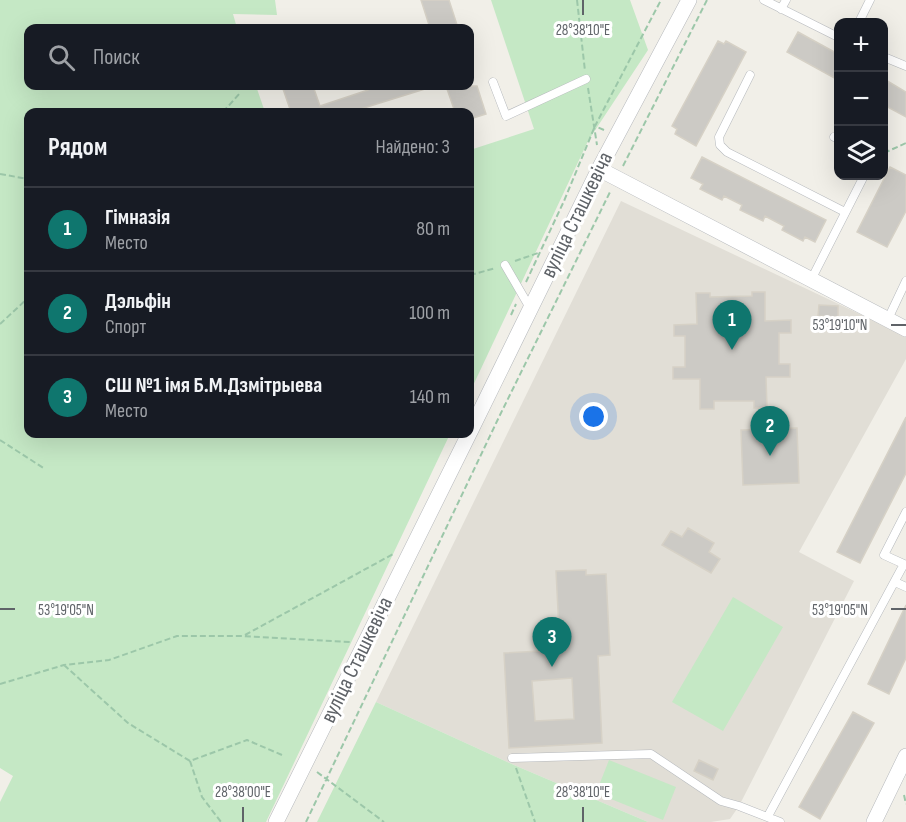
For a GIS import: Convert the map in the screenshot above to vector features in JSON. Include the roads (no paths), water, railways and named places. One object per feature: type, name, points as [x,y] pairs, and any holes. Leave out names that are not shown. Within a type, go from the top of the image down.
[{"type":"street","name":"вуліца Сташкевіча","points":[[474,423],[599,169],[689,0]]},
{"type":"street","points":[[599,169],[906,329]]},
{"type":"street","name":"вуліца Сташкевіча","points":[[276,822],[467,438]]},
{"type":"street","points":[[874,822],[906,756]]},
{"type":"lane","points":[[764,0],[834,35]]},
{"type":"lane","points":[[782,9],[786,0]]},
{"type":"lane","points":[[861,18],[870,0]]},
{"type":"lane","points":[[888,59],[906,66]]},
{"type":"lane","points":[[750,75],[719,137],[720,146],[727,152],[846,212]]},
{"type":"lane","points":[[493,82],[506,116],[586,79]]},
{"type":"lane","points":[[811,280],[862,180]]},
{"type":"lane","points":[[505,265],[530,308]]},
{"type":"lane","points":[[888,319],[906,281]]},
{"type":"lane","points":[[768,816],[905,565],[884,555],[906,512]]},
{"type":"lane","points":[[895,582],[906,587]]},
{"type":"lane","points":[[512,758],[651,754],[721,801],[780,822]]},
{"type":"place","name":"Гімназія","points":[[732,350]]},
{"type":"place","name":"Дэльфін","points":[[770,456]]},
{"type":"place","name":"СШ №1 імя Б.М.Дзмітрыева","points":[[552,667]]}]
